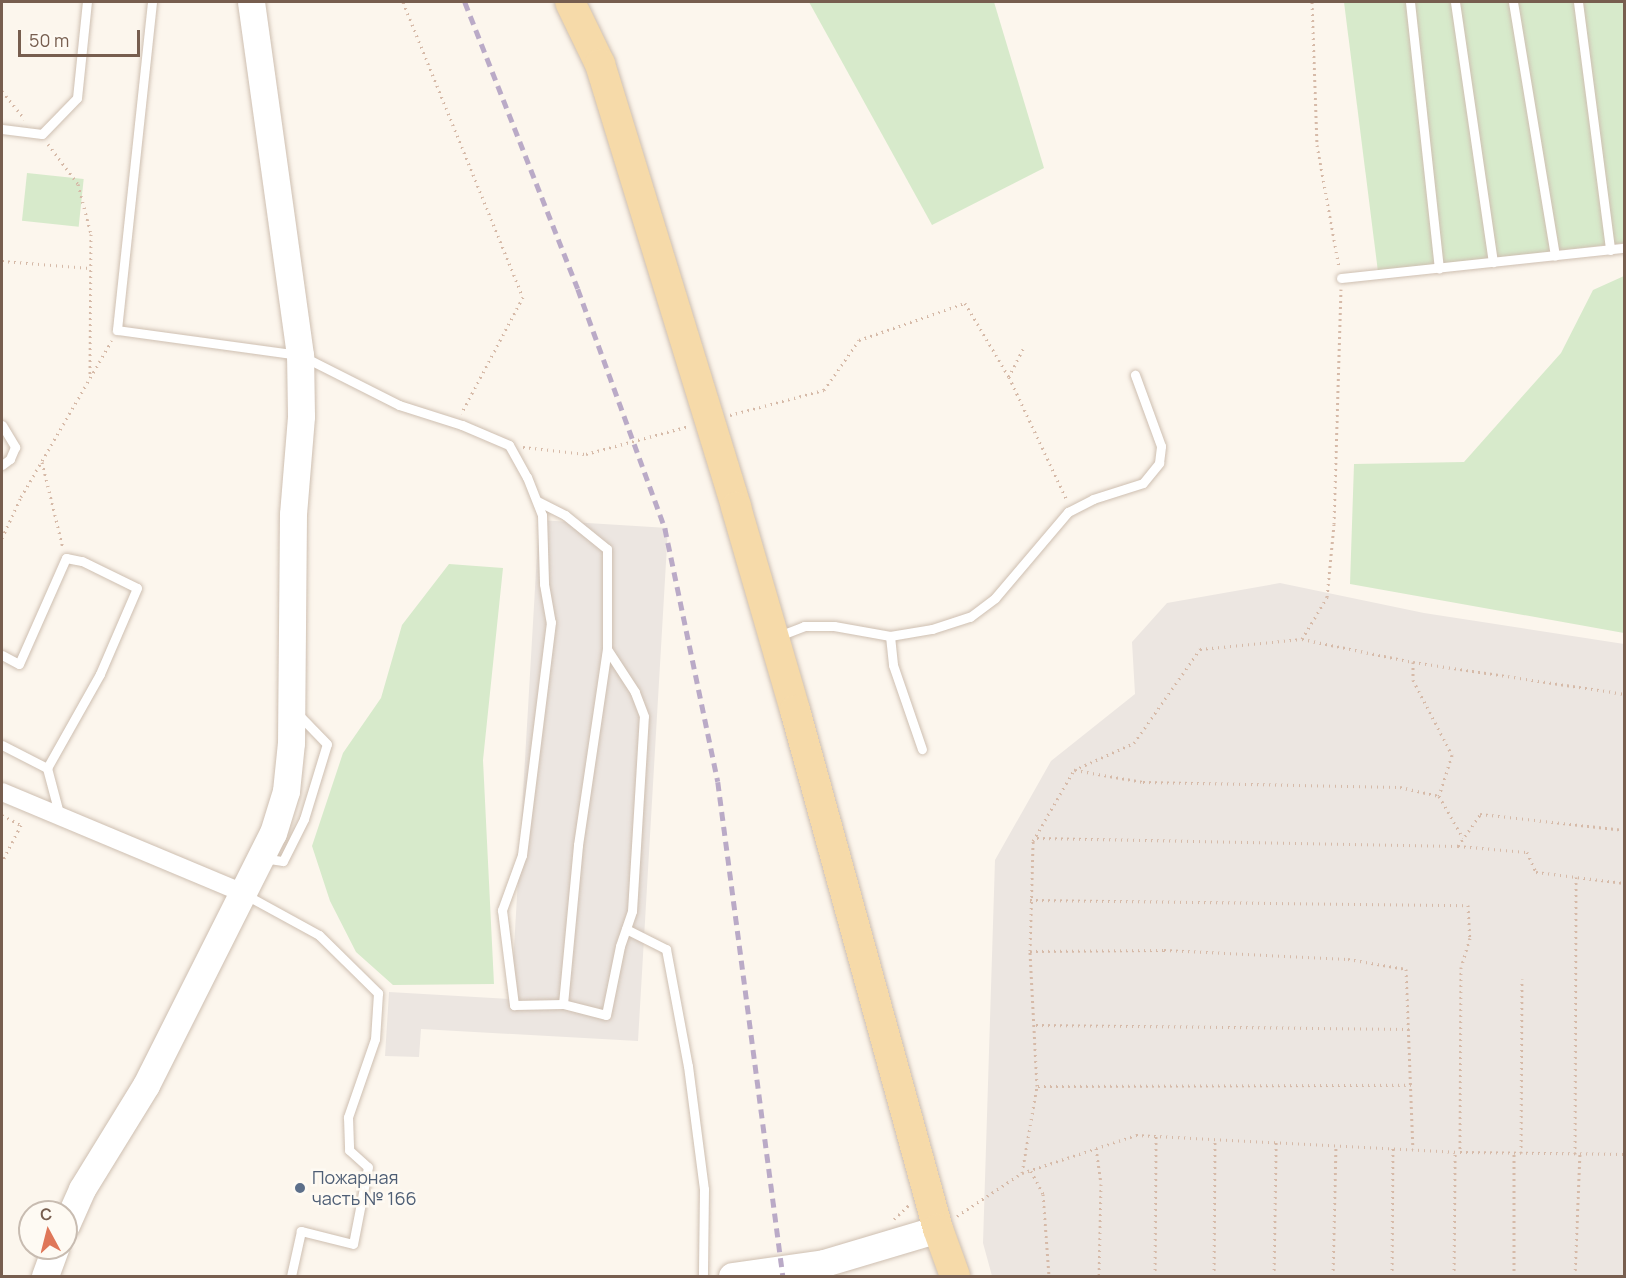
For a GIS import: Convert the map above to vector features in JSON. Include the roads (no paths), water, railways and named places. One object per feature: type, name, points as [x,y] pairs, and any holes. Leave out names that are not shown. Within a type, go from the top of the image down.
[{"type":"main road","points":[[570,2],[600,64],[709,421],[774,638],[938,1229],[955,1276]]},
{"type":"street","points":[[77,1200],[146,1085],[273,833],[286,791],[291,708],[293,514],[301,416],[300,355],[251,2]]},
{"type":"street","points":[[2,792],[243,893]]},
{"type":"street","points":[[732,1276],[824,1263],[938,1229]]},
{"type":"street","points":[[45,1276],[51,1260]]},
{"type":"lane","points":[[2,129],[39,134],[77,98],[87,2]]},
{"type":"lane","points":[[152,2],[117,330],[300,355],[399,405],[456,423],[509,445],[537,501],[542,515],[544,584],[551,622],[522,855],[502,910],[514,1005],[563,1004],[606,1015],[632,911],[644,716],[635,692],[607,649]]},
{"type":"lane","points":[[1410,2],[1439,268]]},
{"type":"lane","points":[[1455,2],[1493,262]]},
{"type":"lane","points":[[1513,2],[1555,256]]},
{"type":"lane","points":[[1578,2],[1610,250]]},
{"type":"lane","points":[[1341,278],[1624,248]]},
{"type":"lane","points":[[774,638],[804,626],[834,626],[890,636],[932,629],[970,617],[994,598],[1072,510],[1093,499],[1143,483],[1159,463],[1161,446],[1135,375]]},
{"type":"lane","points":[[2,425],[15,447],[10,459],[2,465]]},
{"type":"lane","points":[[537,501],[565,515],[607,549],[607,649],[578,845],[563,1004]]},
{"type":"lane","points":[[2,655],[19,664],[66,558],[82,561],[137,588],[100,674],[47,768],[60,817]]},
{"type":"lane","points":[[890,636],[893,665],[922,749]]},
{"type":"lane","points":[[260,858],[283,861],[304,819],[327,744],[291,708]]},
{"type":"lane","points":[[2,745],[47,768]]},
{"type":"lane","points":[[243,893],[320,935],[378,993],[375,1039],[348,1117],[349,1150],[368,1167],[354,1244],[301,1231],[291,1276]]},
{"type":"lane","points":[[626,930],[666,949],[688,1066],[704,1189],[703,1276]]},
{"type":"railway","points":[[465,2],[578,289],[665,528],[718,782],[783,1276]]},
{"type":"place","name":"Пожарная часть № 166","points":[[300,1188]]}]
